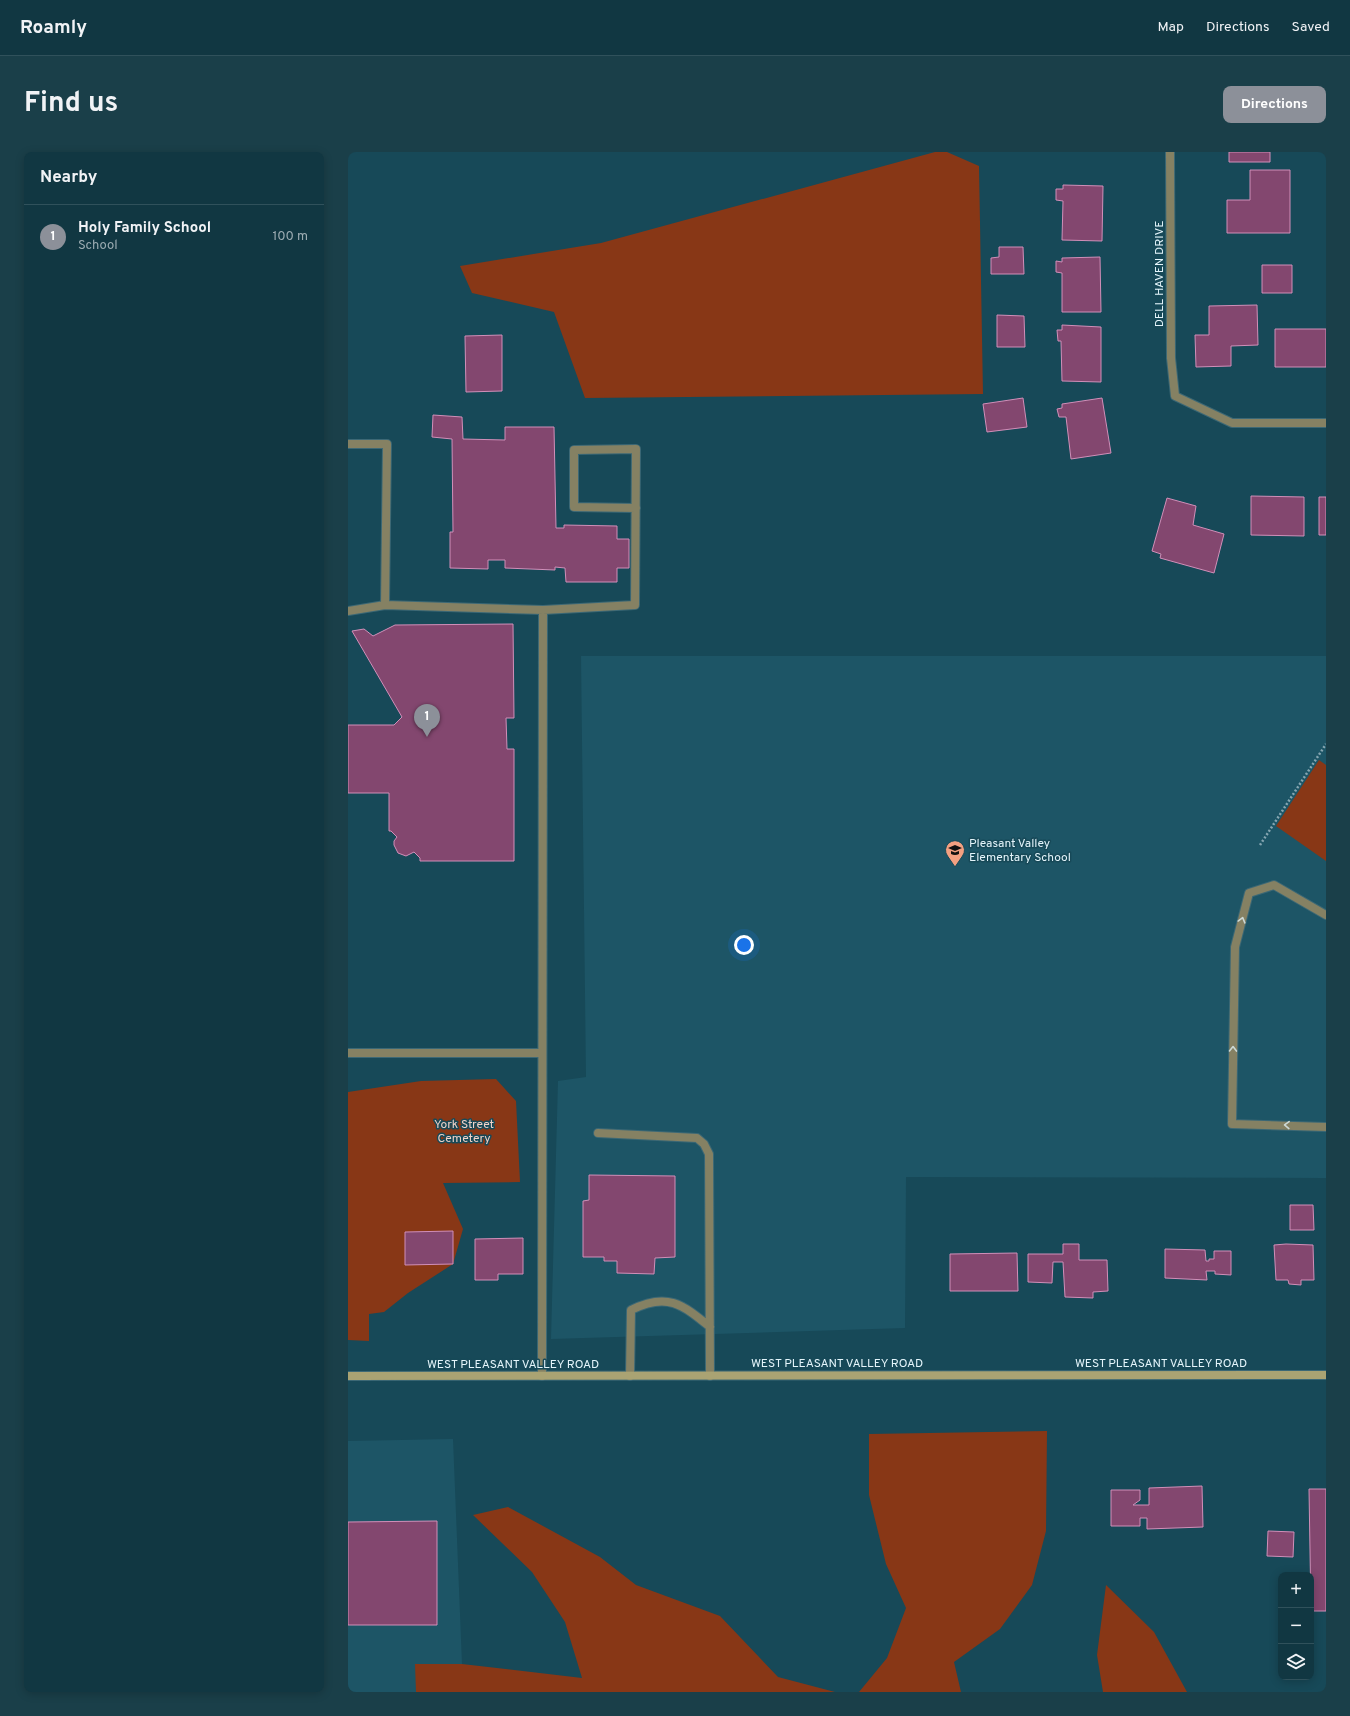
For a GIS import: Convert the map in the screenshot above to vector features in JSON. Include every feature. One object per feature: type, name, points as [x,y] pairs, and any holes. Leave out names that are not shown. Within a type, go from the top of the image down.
[{"type":"main road","name":"WEST PLEASANT VALLEY ROAD","points":[[348,1376],[1326,1375]]},
{"type":"street","name":"DELL HAVEN DRIVE","points":[[1170,152],[1171,358],[1175,396],[1232,423],[1326,423]]},
{"type":"street","points":[[348,444],[387,444],[385,605]]},
{"type":"street","points":[[348,611],[385,605],[542,610],[635,605],[636,508],[636,449],[574,450],[574,507],[636,508]]},
{"type":"street","points":[[542,610],[542,1376]]},
{"type":"street","points":[[1326,915],[1274,885],[1249,893],[1235,947],[1232,1124],[1326,1126]]},
{"type":"street","points":[[348,1053],[542,1053]]},
{"type":"street","points":[[598,1133],[697,1138],[704,1144],[709,1154],[710,1376]]},
{"type":"street","points":[[630,1376],[631,1310],[644,1304],[666,1302],[684,1306],[710,1327]]},
{"type":"path","points":[[1260,845],[1326,744]]},
{"type":"shaded area","name":"Pleasant Valley Elementary School","points":[[581,656],[1326,656],[1326,1178],[906,1177],[905,1328],[551,1339],[558,1081],[586,1077]]},
{"type":"shaded area","points":[[453,1439],[462,1664],[416,1664],[416,1692],[348,1692],[348,1441]]},
{"type":"green space","points":[[935,152],[947,152],[979,166],[983,394],[585,398],[554,312],[472,293],[460,266],[601,243]]},
{"type":"green space","points":[[1319,760],[1326,765],[1326,861],[1276,826]]},
{"type":"green space","name":"York Street Cemetery","points":[[496,1079],[516,1101],[520,1182],[443,1183],[463,1229],[453,1264],[408,1293],[384,1312],[369,1314],[369,1341],[348,1340],[348,1092],[421,1081]]},
{"type":"green space","points":[[1047,1431],[1046,1531],[1032,1585],[1000,1629],[954,1662],[961,1692],[859,1692],[887,1658],[906,1608],[886,1564],[869,1495],[869,1434]]},
{"type":"green space","points":[[508,1507],[600,1557],[636,1585],[720,1616],[778,1677],[835,1692],[416,1692],[415,1664],[462,1664],[582,1678],[565,1622],[532,1572],[473,1515]]},
{"type":"green space","points":[[1106,1585],[1154,1632],[1187,1692],[1103,1692],[1097,1655]]},
{"type":"building","points":[[1229,152],[1270,152],[1270,162],[1229,162]]},
{"type":"building","points":[[1250,170],[1290,170],[1290,233],[1227,233],[1227,200],[1250,200]]},
{"type":"building","points":[[1063,185],[1103,186],[1102,241],[1062,240],[1063,201],[1056,200],[1056,189],[1063,189]]},
{"type":"building","points":[[999,247],[1023,247],[1024,274],[991,274],[991,258],[999,257]]},
{"type":"building","points":[[1100,257],[1101,312],[1062,312],[1062,273],[1056,272],[1056,261],[1062,262],[1062,258]]},
{"type":"building","points":[[1262,265],[1292,265],[1292,293],[1262,293]]},
{"type":"building","points":[[1257,305],[1258,345],[1231,346],[1231,366],[1196,367],[1195,335],[1209,335],[1209,306]]},
{"type":"building","points":[[997,315],[1024,316],[1025,347],[997,347]]},
{"type":"building","points":[[1062,325],[1101,327],[1101,382],[1062,381],[1061,341],[1058,341],[1057,330],[1062,330]]},
{"type":"building","points":[[1275,329],[1326,329],[1326,367],[1275,367]]},
{"type":"building","points":[[502,335],[502,391],[466,392],[465,336]]},
{"type":"building","points":[[1023,398],[1027,427],[987,432],[983,404]]},
{"type":"building","points":[[1102,398],[1111,453],[1071,459],[1066,417],[1059,417],[1057,409],[1062,408],[1062,404]]},
{"type":"building","points":[[433,415],[462,417],[463,439],[505,440],[505,427],[554,427],[556,528],[564,528],[564,525],[617,526],[617,539],[629,539],[629,568],[617,568],[617,582],[566,582],[565,568],[555,567],[555,570],[505,568],[505,560],[488,560],[488,569],[450,568],[450,532],[453,532],[452,439],[432,437]]},
{"type":"building","points":[[1251,496],[1304,497],[1304,536],[1251,535]]},
{"type":"building","points":[[1319,497],[1326,497],[1326,535],[1319,535]]},
{"type":"building","points":[[1167,498],[1196,506],[1193,525],[1224,534],[1214,573],[1160,558],[1161,554],[1152,551]]},
{"type":"building","points":[[513,624],[514,718],[506,718],[507,749],[514,749],[514,861],[420,861],[420,858],[414,852],[406,856],[398,853],[394,845],[394,841],[397,837],[389,831],[389,793],[348,793],[348,725],[394,725],[402,717],[352,631],[364,629],[373,636],[395,625]]},
{"type":"building","points":[[589,1175],[675,1176],[675,1257],[655,1258],[654,1274],[617,1273],[617,1261],[604,1261],[604,1257],[583,1257],[583,1201],[589,1200]]},
{"type":"building","points":[[1290,1205],[1313,1205],[1314,1230],[1290,1230]]},
{"type":"building","points":[[453,1231],[453,1264],[405,1265],[405,1232]]},
{"type":"building","points":[[523,1238],[523,1274],[498,1274],[498,1280],[475,1280],[475,1239]]},
{"type":"building","points":[[1063,1244],[1079,1244],[1079,1260],[1107,1260],[1108,1291],[1093,1292],[1093,1298],[1065,1297],[1063,1262],[1053,1262],[1052,1283],[1028,1282],[1028,1254],[1063,1254]]},
{"type":"building","points":[[1274,1245],[1313,1245],[1314,1280],[1301,1280],[1301,1285],[1289,1284],[1288,1280],[1276,1280]]},
{"type":"building","points":[[1165,1249],[1205,1250],[1206,1261],[1209,1261],[1209,1259],[1214,1259],[1214,1251],[1231,1251],[1231,1275],[1215,1274],[1215,1271],[1206,1271],[1207,1280],[1165,1278]]},
{"type":"building","points":[[1017,1253],[1018,1291],[950,1291],[950,1254]]},
{"type":"building","points":[[1202,1486],[1203,1527],[1147,1529],[1147,1518],[1140,1518],[1140,1526],[1111,1526],[1111,1490],[1140,1490],[1140,1500],[1133,1505],[1149,1505],[1149,1488]]},
{"type":"building","points":[[1309,1489],[1326,1489],[1326,1611],[1314,1611],[1314,1572],[1310,1572]]},
{"type":"building","points":[[437,1521],[437,1625],[348,1625],[348,1522]]},
{"type":"building","points":[[1268,1531],[1294,1532],[1293,1557],[1267,1556]]},
{"type":"place","name":"Holy Family School","points":[[427,737]]},
{"type":"place","name":"Pleasant Valley Elementary School","points":[[955,867]]}]
